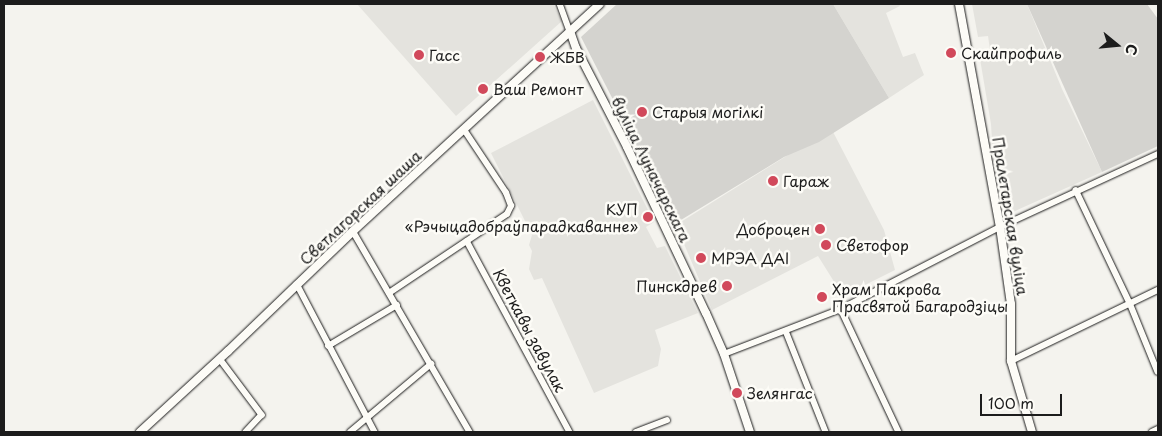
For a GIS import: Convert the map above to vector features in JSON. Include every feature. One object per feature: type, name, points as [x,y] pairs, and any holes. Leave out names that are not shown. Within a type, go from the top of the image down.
[{"type":"street","points":[[560,4],[570,31]]},
{"type":"street","name":"Светлагорская шаша","points":[[140,432],[220,359],[353,231],[600,4]]},
{"type":"street","name":"Пралетарская вуліца","points":[[959,4],[1000,227],[1011,304],[1010,361],[1032,432]]},
{"type":"street","name":"вуліца Луначарскага","points":[[570,31],[576,48],[674,243],[724,354],[750,432]]},
{"type":"street","points":[[389,293],[507,214],[511,206],[506,193],[464,130]]},
{"type":"street","points":[[724,354],[841,309],[1000,227],[1076,190],[1158,154]]},
{"type":"street","points":[[1076,190],[1130,303],[1156,361],[1158,372]]},
{"type":"street","points":[[353,231],[470,432]]},
{"type":"street","name":"Кветкавы завулак","points":[[468,241],[570,432]]},
{"type":"street","points":[[297,284],[375,432]]},
{"type":"street","points":[[1010,361],[1158,290]]},
{"type":"street","points":[[328,346],[397,306]]},
{"type":"street","points":[[841,309],[898,432]]},
{"type":"street","points":[[786,331],[826,432]]},
{"type":"street","points":[[220,359],[262,414],[246,432]]},
{"type":"street","points":[[350,432],[431,364]]},
{"type":"street","points":[[636,432],[668,420]]},
{"type":"street","points":[[1152,432],[1158,429]]},
{"type":"shaded area","points":[[357,4],[553,4],[562,21],[456,116]]},
{"type":"shaded area","points":[[617,4],[833,4],[889,98],[819,142],[784,157],[676,223],[581,37]]},
{"type":"shaded area","points":[[833,4],[899,4],[900,6],[886,13],[903,57],[915,53],[924,75],[889,98]]},
{"type":"shaded area","points":[[972,4],[1027,4],[1062,89],[1102,172],[1004,216],[994,174],[991,124],[979,53],[990,50],[988,36],[978,37]]},
{"type":"shaded area","points":[[1027,4],[1147,4],[1158,19],[1158,146],[1102,172]]},
{"type":"shaded area","points":[[593,100],[654,222],[646,227],[657,248],[665,246],[698,313],[655,330],[661,349],[658,366],[594,393],[542,278],[534,280],[529,269],[532,251],[529,245],[532,235],[491,153]]},
{"type":"shaded area","points":[[831,128],[884,230],[895,270],[843,296],[818,256],[712,310],[676,225]]},
{"type":"place","name":"Скайпрофиль","points":[[951,53]]},
{"type":"place","name":"Гасс","points":[[419,55]]},
{"type":"place","name":"ЖБВ","points":[[540,57]]},
{"type":"place","name":"Ваш Ремонт","points":[[483,89]]},
{"type":"place","name":"Старыя могілкі","points":[[642,112]]},
{"type":"place","name":"Гараж","points":[[773,181]]},
{"type":"place","name":"КУП «Рэчыцадобраўпарадкаванне»","points":[[648,217]]},
{"type":"place","name":"Доброцен","points":[[820,229]]},
{"type":"place","name":"Светофор","points":[[826,245]]},
{"type":"place","name":"МРЭА ДАІ","points":[[701,258]]},
{"type":"place","name":"Пинскдрев","points":[[727,286]]},
{"type":"place","name":"Храм Пакрова Прасвятой Багародзіцы","points":[[822,297]]},
{"type":"place","name":"Зелянгас","points":[[737,393]]}]
